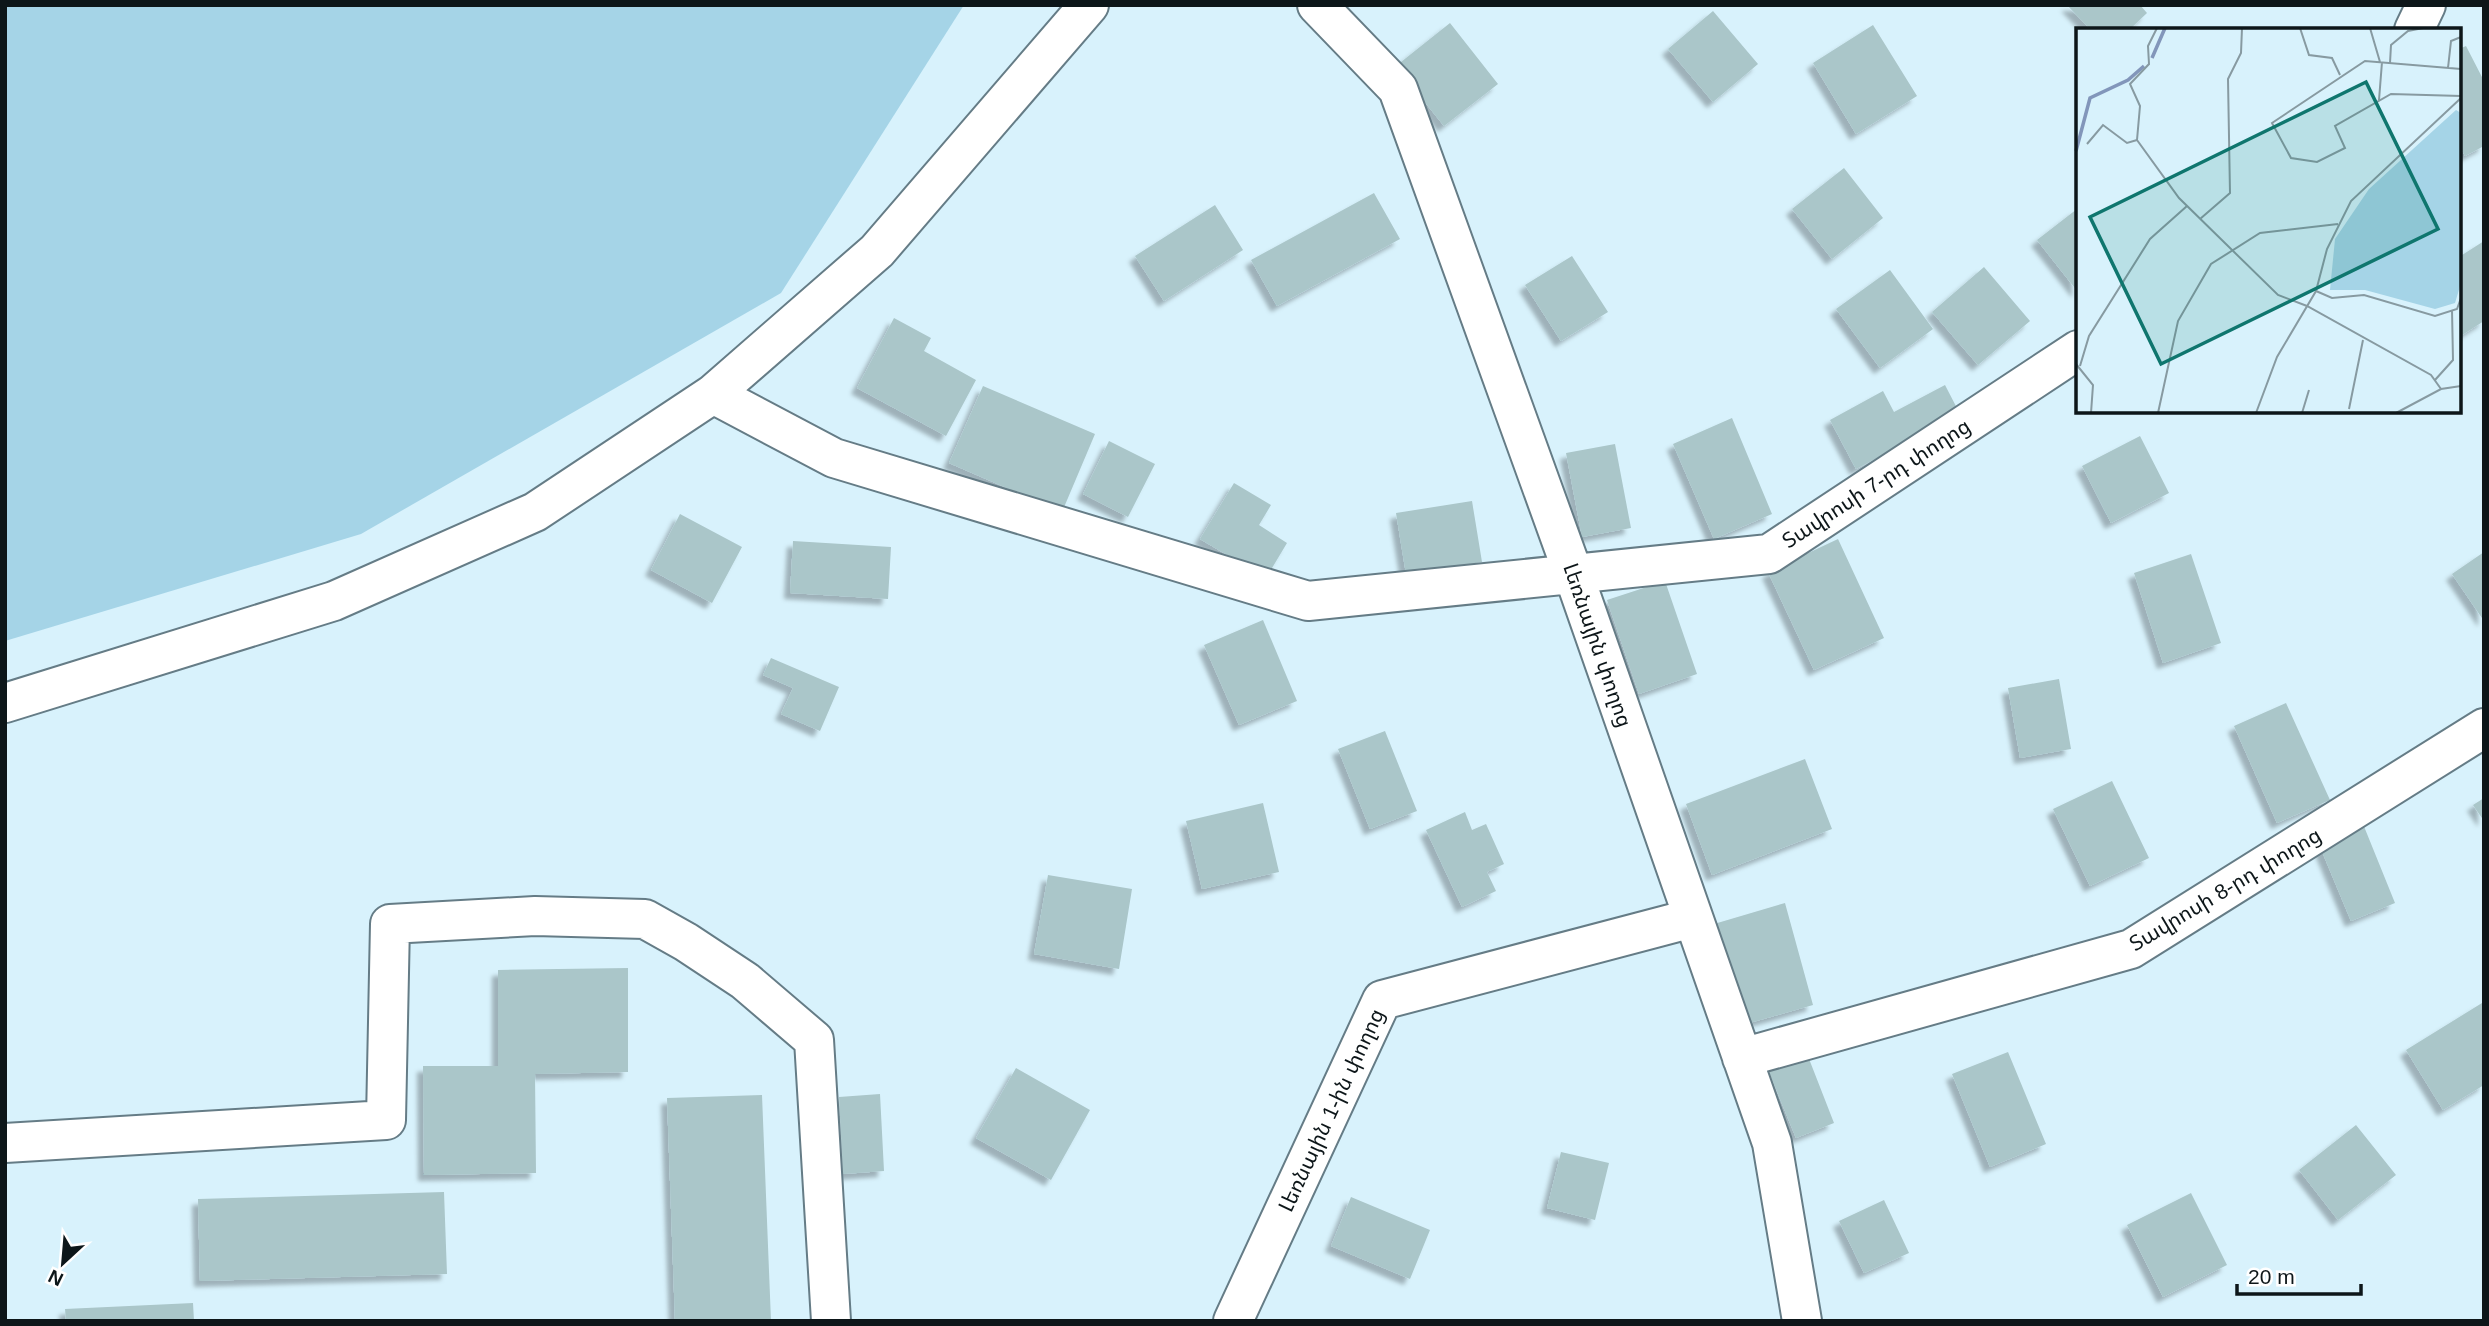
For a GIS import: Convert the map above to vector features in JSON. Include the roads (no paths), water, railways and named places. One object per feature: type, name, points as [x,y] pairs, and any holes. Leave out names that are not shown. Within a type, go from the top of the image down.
[{"type":"street","points":[[5,703],[334,601],[535,512],[713,394],[877,251],[1089,5]]},
{"type":"street","name":"Լեռնային փողոց","points":[[1317,5],[1398,89],[1573,573],[1772,1143],[1802,1321]]},
{"type":"street","points":[[2415,28],[2426,5]]},
{"type":"street","name":"Տավրոսի 7-րդ փողոց","points":[[713,394],[834,458],[1308,601],[1769,554],[2076,351]]},
{"type":"street","name":"Տավրոսի 8-րդ փողոց","points":[[1742,1058],[2131,949],[2484,728]]},
{"type":"street","points":[[5,1143],[386,1120],[390,924],[535,915],[645,919],[745,981],[814,1040],[831,1321]]},
{"type":"street","name":"Լեռնային 1-ին փողոց","points":[[1233,1321],[1382,1000],[1693,918]]}]
